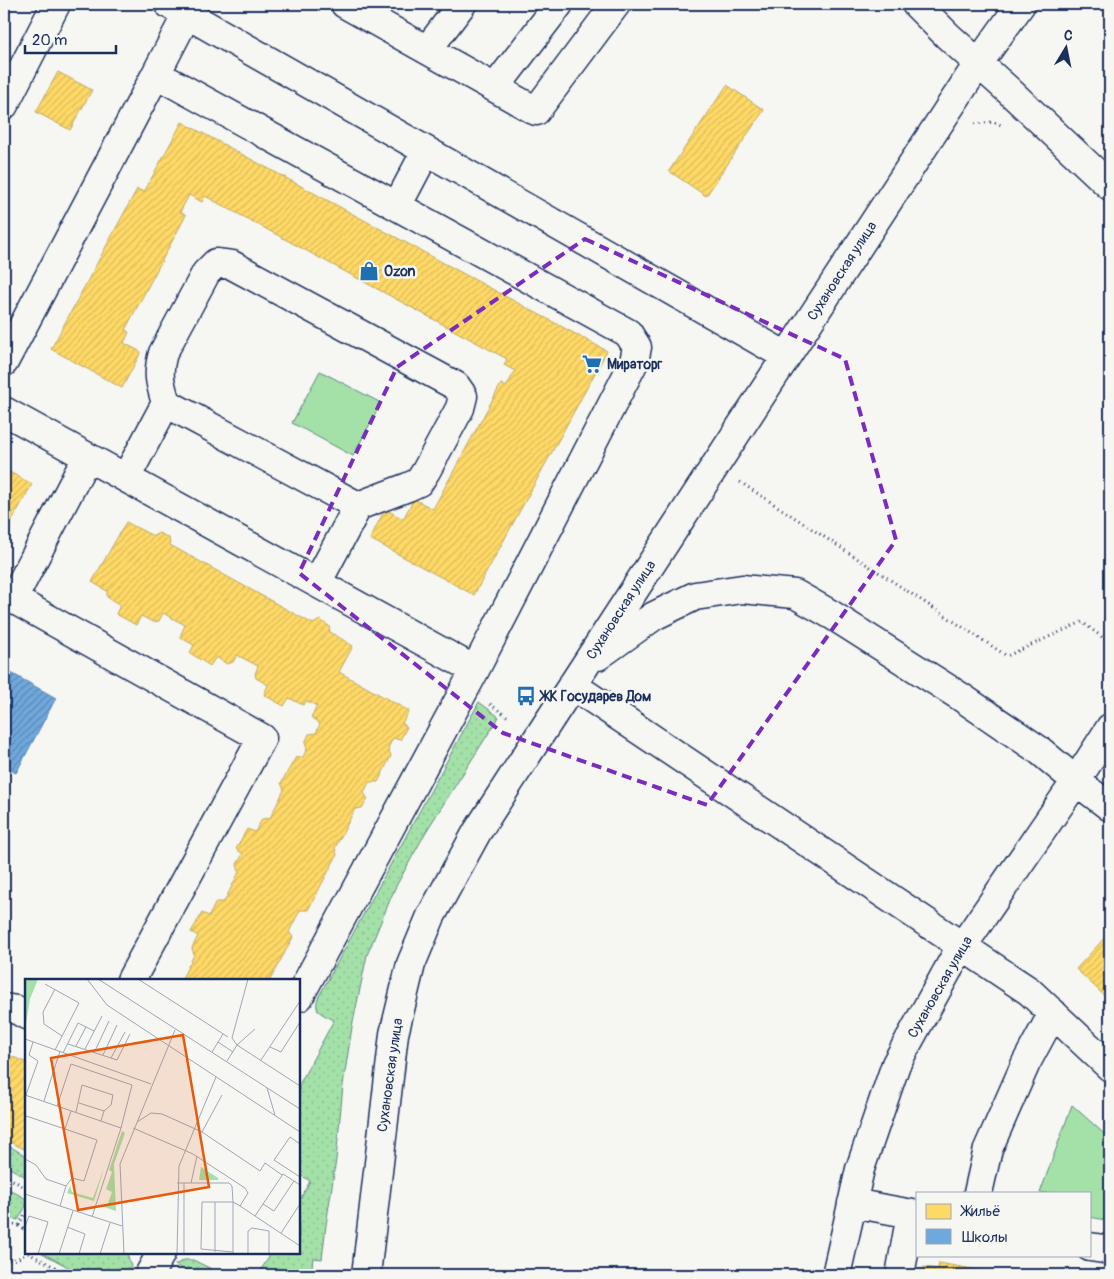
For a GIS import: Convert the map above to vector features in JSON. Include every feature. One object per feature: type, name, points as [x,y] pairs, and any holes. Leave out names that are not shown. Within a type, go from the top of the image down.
[{"type":"street","points":[[4,105],[56,4]]},
{"type":"street","points":[[427,50],[462,4]]},
{"type":"street","points":[[495,88],[559,4]]},
{"type":"street","points":[[359,7],[427,50],[536,111],[616,4]]},
{"type":"street","points":[[916,4],[1110,186]]},
{"type":"street","name":"Сухановская улица","points":[[366,1275],[394,1034],[411,964],[431,916],[477,832],[578,675],[978,64],[1021,4]]},
{"type":"street","points":[[4,362],[156,74],[178,9],[786,356]]},
{"type":"street","points":[[156,74],[628,333],[637,347],[634,362],[475,670],[300,995]]},
{"type":"street","points":[[397,206],[426,151]]},
{"type":"street","points":[[126,478],[166,403],[160,381],[160,366],[163,353],[206,273],[216,263],[232,265],[456,386],[463,396],[460,408],[419,482],[358,506],[317,583]]},
{"type":"street","points":[[166,403],[358,506]]},
{"type":"street","points":[[4,411],[475,670]]},
{"type":"street","points":[[88,457],[8,597],[262,738],[132,979]]},
{"type":"street","points":[[1110,808],[1039,750],[961,697],[832,615],[795,594],[742,589],[695,596],[654,616],[578,675],[962,946],[1029,991],[1110,1067]]},
{"type":"street","name":"Сухановская улица","points":[[836,1275],[860,1170],[896,1064],[962,946],[1076,781],[1110,728]]},
{"type":"street","points":[[4,1008],[17,1010],[25,1014]]},
{"type":"street","points":[[978,1192],[988,1149],[1026,1063],[1053,1013]]},
{"type":"street","points":[[852,1203],[914,1215],[900,1275]]},
{"type":"street","points":[[1092,1246],[1110,1250]]},
{"type":"street","points":[[149,1275],[160,1254]]},
{"type":"path","points":[[973,124],[994,122],[1009,128]]},
{"type":"path","points":[[734,479],[1007,656],[1082,622],[1110,643]]},
{"type":"path","points":[[4,1176],[25,1187]]},
{"type":"path","points":[[19,1225],[25,1214]]},
{"type":"path","points":[[4,1225],[9,1223],[19,1225],[25,1230]]},
{"type":"path","points":[[4,1259],[12,1260],[26,1254]]},
{"type":"path","points":[[29,1254],[70,1275]]},
{"type":"highlighted area","points":[[585,239],[845,359],[896,540],[707,805],[503,733],[299,573],[397,367]]},
{"type":"green space","points":[[320,371],[381,403],[353,456],[292,423]]},
{"type":"green space","points":[[479,702],[499,717],[427,830],[395,888],[367,955],[352,1027],[343,1085],[336,1160],[322,1259],[313,1258],[311,1275],[258,1275],[270,1254],[300,1254],[300,1200],[310,1181],[300,1175],[300,1083],[334,1020],[318,1010],[318,998]]},
{"type":"green space","points":[[1072,1105],[1110,1139],[1110,1221],[1092,1217],[1092,1192],[1040,1192]]},
{"type":"green space","points":[[4,1143],[25,1155],[25,1176],[4,1165]]},
{"type":"green space","points":[[4,1186],[25,1198],[25,1208],[18,1220],[4,1218]]},
{"type":"green space","points":[[44,1254],[127,1254],[131,1266],[126,1275],[83,1275]]},
{"type":"green space","points":[[184,1260],[193,1260],[224,1275],[193,1275],[175,1265]]},
{"type":"building: Жильё","points":[[58,72],[92,90],[70,130],[36,112]]},
{"type":"building: Жильё","points":[[727,85],[764,110],[706,196],[669,171]]},
{"type":"building: Жильё","points":[[182,122],[607,351],[474,595],[370,539],[385,509],[403,519],[414,499],[433,509],[501,384],[506,387],[515,371],[504,365],[507,359],[205,196],[202,202],[189,195],[180,212],[186,215],[125,330],[129,332],[124,343],[141,352],[122,388],[51,349],[137,189],[144,192]]},
{"type":"building: Жильё","points":[[4,469],[32,484],[4,535]]},
{"type":"building: Жильё","points":[[126,522],[153,536],[159,533],[169,538],[170,545],[313,624],[320,620],[329,626],[330,632],[353,646],[339,672],[409,711],[402,723],[407,727],[400,740],[393,738],[388,748],[391,756],[378,782],[369,782],[364,793],[368,799],[362,808],[355,809],[335,848],[337,855],[308,910],[300,910],[289,932],[293,937],[271,979],[182,979],[194,955],[192,948],[198,936],[191,932],[202,913],[209,916],[216,902],[224,902],[239,872],[237,864],[243,854],[236,849],[247,829],[255,832],[262,819],[270,818],[284,790],[281,783],[296,757],[303,757],[307,749],[305,743],[309,734],[316,733],[320,724],[311,717],[317,706],[307,701],[303,705],[289,698],[284,706],[264,695],[268,685],[256,678],[255,674],[258,666],[237,655],[233,662],[227,664],[216,657],[210,666],[190,653],[194,645],[181,638],[185,625],[163,613],[159,621],[153,622],[141,616],[136,625],[116,614],[120,605],[107,597],[107,591],[92,582]]},
{"type":"building: Жильё","points":[[1110,932],[1110,1001],[1076,969]]},
{"type":"building: Жильё","points":[[4,1053],[25,1062],[25,1150],[4,1139]]},
{"type":"building: Жильё","points":[[939,1263],[1006,1275],[923,1275],[924,1267],[938,1269]]},
{"type":"building: Школы","points":[[4,669],[56,698],[16,773],[4,767]]},
{"type":"place","name":"Ozon","points":[[369,271]]},
{"type":"place","name":"Мираторг","points":[[592,364]]},
{"type":"place","name":"ЖК Государев Дом","points":[[526,696]]}]
